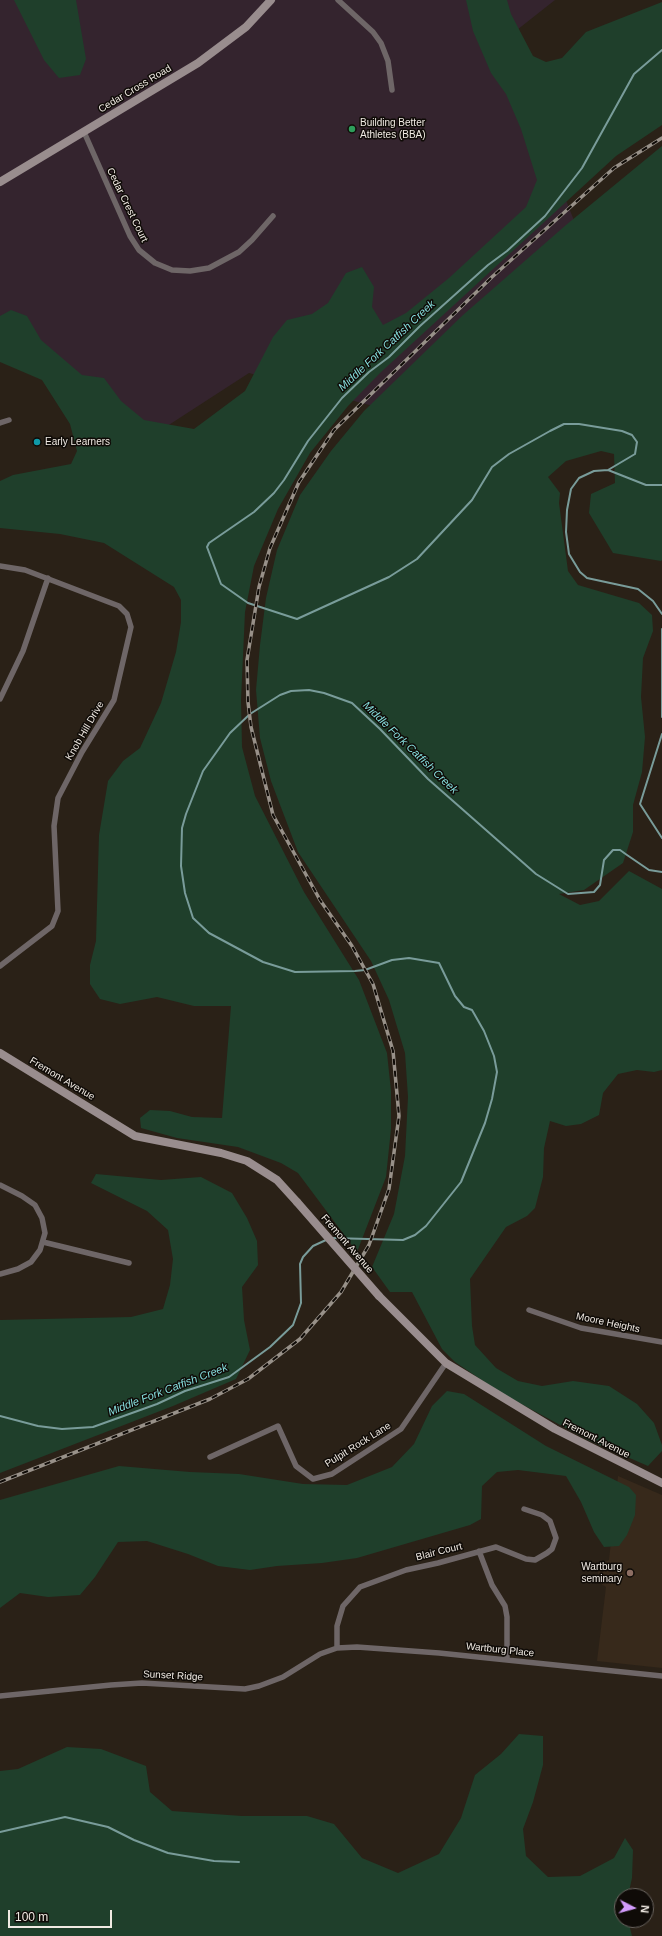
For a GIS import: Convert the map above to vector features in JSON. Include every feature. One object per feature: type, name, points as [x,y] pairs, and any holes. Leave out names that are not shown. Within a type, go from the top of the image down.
[{"type":"main road","name":"Cedar Cross Road","points":[[0,181],[198,63],[246,27],[270,0]]},
{"type":"main road","name":"Fremont Avenue","points":[[0,1053],[135,1136],[221,1153],[248,1161],[277,1180],[379,1296],[446,1363],[555,1429],[662,1483]]},
{"type":"street","points":[[338,0],[373,32],[381,42],[388,61],[392,90]]},
{"type":"street","name":"Cedar Crest Court","points":[[84,132],[130,236],[139,250],[155,263],[172,270],[190,272],[209,268],[239,252],[252,240],[273,216]]},
{"type":"street","points":[[0,423],[9,420]]},
{"type":"street","name":"Knob Hill Drive","points":[[0,566],[24,570],[48,578],[119,606],[127,614],[131,628],[114,700],[82,752],[58,798],[54,826],[58,911],[52,926],[0,966]]},
{"type":"street","points":[[0,699],[23,651],[48,578]]},
{"type":"street","points":[[0,1185],[22,1196],[35,1205],[44,1224],[43,1242],[36,1257],[31,1262],[18,1269],[0,1274]]},
{"type":"street","points":[[43,1242],[129,1263]]},
{"type":"street","name":"Moore Heights","points":[[529,1310],[581,1328],[662,1342]]},
{"type":"street","name":"Pulpit Rock Lane","points":[[210,1457],[278,1426],[296,1466],[313,1479],[332,1474],[401,1429],[446,1363]]},
{"type":"street","name":"Blair Court","points":[[337,1648],[337,1626],[343,1606],[360,1587],[406,1570],[496,1547],[526,1559],[535,1560],[547,1553],[552,1549],[556,1538],[550,1521],[542,1515],[524,1509]]},
{"type":"street","points":[[479,1551],[492,1585],[505,1606],[507,1617],[507,1660]]},
{"type":"street","name":"Wartburg Place","points":[[337,1648],[376,1647],[662,1676]]},
{"type":"street","name":"Sunset Ridge","points":[[0,1696],[142,1683],[244,1689],[259,1686],[283,1677],[320,1654],[337,1648]]},
{"type":"shaded area","points":[[0,0],[555,0],[503,41],[575,223],[373,406],[249,373],[107,465],[17,329],[0,338]]},
{"type":"shaded area","name":"Wartburg seminary","points":[[618,1476],[662,1495],[662,1668],[597,1661],[606,1587],[597,1581],[599,1565],[609,1560]]},
{"type":"green space","points":[[14,0],[76,0],[86,59],[80,75],[59,78],[44,60]]},
{"type":"green space","points":[[466,0],[507,0],[511,14],[533,56],[546,62],[562,58],[586,32],[662,2],[662,125],[616,156],[380,373],[348,406],[310,453],[278,509],[254,566],[245,612],[241,700],[242,747],[255,796],[304,892],[359,980],[387,1053],[391,1091],[391,1129],[386,1177],[357,1252],[298,1173],[281,1163],[238,1147],[177,1138],[141,1128],[140,1118],[150,1110],[170,1111],[192,1117],[222,1118],[231,1006],[194,1006],[157,997],[120,1004],[100,999],[90,984],[90,965],[96,941],[99,835],[108,781],[123,761],[140,748],[161,703],[176,652],[181,622],[181,600],[174,587],[104,543],[60,534],[0,528],[0,481],[13,475],[71,464],[77,451],[70,424],[42,380],[0,362],[0,316],[11,310],[27,316],[41,340],[82,375],[104,378],[121,401],[144,420],[194,429],[245,391],[273,337],[287,320],[312,314],[328,303],[346,273],[362,267],[374,287],[372,307],[383,325],[406,313],[449,278],[526,207],[537,180],[521,129],[506,94],[491,73],[473,31]]},
{"type":"green space","points":[[662,146],[662,560],[613,553],[589,513],[591,494],[615,483],[614,454],[601,451],[566,461],[548,477],[560,493],[559,503],[568,571],[578,585],[639,603],[652,615],[653,631],[643,658],[641,697],[645,737],[642,772],[633,805],[633,832],[623,863],[584,890],[559,894],[580,905],[599,901],[629,871],[662,889],[662,1070],[654,1072],[637,1070],[618,1074],[603,1093],[599,1115],[581,1124],[566,1126],[550,1121],[544,1148],[543,1177],[535,1208],[527,1216],[506,1227],[470,1279],[472,1326],[475,1345],[496,1368],[518,1381],[542,1386],[573,1381],[609,1386],[637,1404],[654,1423],[662,1445],[662,1451],[648,1466],[588,1440],[501,1393],[455,1362],[442,1349],[412,1292],[390,1292],[372,1267],[394,1214],[405,1156],[408,1097],[405,1053],[389,1000],[371,961],[298,852],[271,781],[260,738],[256,690],[266,598],[277,550],[300,495],[331,451],[364,411],[463,315],[566,225]]},
{"type":"green space","points":[[96,1174],[161,1180],[201,1177],[232,1193],[247,1218],[257,1241],[258,1265],[242,1287],[244,1320],[250,1350],[236,1379],[173,1406],[0,1473],[0,1320],[131,1317],[163,1309],[170,1285],[173,1259],[168,1230],[147,1211],[91,1183]]},
{"type":"green space","points":[[447,1391],[464,1394],[546,1446],[629,1487],[636,1495],[635,1515],[627,1535],[619,1546],[604,1547],[594,1532],[581,1502],[566,1476],[518,1470],[497,1472],[482,1486],[481,1519],[470,1525],[357,1558],[250,1570],[218,1566],[188,1554],[147,1541],[118,1542],[95,1577],[80,1595],[48,1597],[20,1593],[0,1608],[0,1500],[119,1466],[190,1472],[239,1474],[303,1484],[347,1485],[392,1467],[414,1444],[432,1406]]},
{"type":"green space","points":[[519,1734],[543,1736],[543,1765],[533,1802],[523,1829],[526,1856],[548,1877],[580,1876],[614,1858],[625,1838],[633,1850],[632,1878],[630,1888],[614,1888],[614,1928],[630,1928],[632,1936],[0,1936],[0,1771],[18,1769],[67,1747],[101,1749],[146,1766],[150,1792],[172,1811],[242,1816],[307,1816],[334,1824],[362,1858],[398,1873],[439,1854],[461,1818],[475,1775],[501,1754]]},
{"type":"waterway","name":"Middle Fork Catfish Creek","points":[[662,50],[634,74],[582,168],[545,216],[507,251],[488,265],[420,326],[389,357],[369,372],[342,398],[308,441],[284,480],[274,493],[254,512],[209,543],[207,547],[221,584],[248,603],[297,619],[389,577],[417,559],[472,500],[492,467],[509,454],[564,424],[579,424],[622,431],[632,435],[637,442],[635,454],[608,470],[594,471],[579,478],[571,489],[567,510],[566,532],[569,554],[580,572],[587,578],[638,589],[653,601],[662,614]]},
{"type":"waterway","points":[[608,470],[646,485],[662,485]]},
{"type":"waterway","name":"Middle Fork Catfish Creek","points":[[662,629],[662,717]]},
{"type":"waterway","name":"Middle Fork Catfish Creek","points":[[332,1238],[403,1240],[415,1235],[426,1226],[461,1182],[485,1123],[492,1099],[497,1072],[494,1056],[484,1031],[472,1010],[464,1007],[455,996],[439,963],[409,958],[392,960],[365,970],[295,972],[263,962],[209,933],[193,918],[185,893],[181,866],[182,828],[203,771],[230,733],[250,714],[280,695],[291,691],[309,690],[324,693],[352,703],[380,729],[428,779],[536,874],[568,894],[594,892],[600,885],[604,860],[613,850],[620,850],[649,870],[662,872]]},
{"type":"waterway","name":"Middle Fork Catfish Creek","points":[[662,734],[640,804],[662,838]]},
{"type":"waterway","name":"Middle Fork Catfish Creek","points":[[0,1416],[38,1426],[62,1429],[93,1427],[157,1404],[185,1391],[229,1377],[270,1347],[293,1325],[301,1303],[300,1264],[303,1257],[313,1246],[326,1240]]},
{"type":"waterway","points":[[0,1832],[65,1817],[108,1827],[134,1840],[168,1853],[214,1861],[239,1862]]},
{"type":"railway","points":[[0,1482],[210,1399],[248,1379],[300,1339],[341,1292],[369,1245],[389,1189],[399,1116],[393,1051],[373,984],[352,946],[320,900],[273,815],[251,727],[248,702],[247,660],[259,587],[270,548],[299,482],[334,430],[492,277],[614,168],[662,138]]},
{"type":"place","name":"Building Better Athletes (BBA)","points":[[352,129]]},
{"type":"place","name":"Early Learners","points":[[37,442]]},
{"type":"place","name":"Wartburg seminary","points":[[630,1573]]}]
